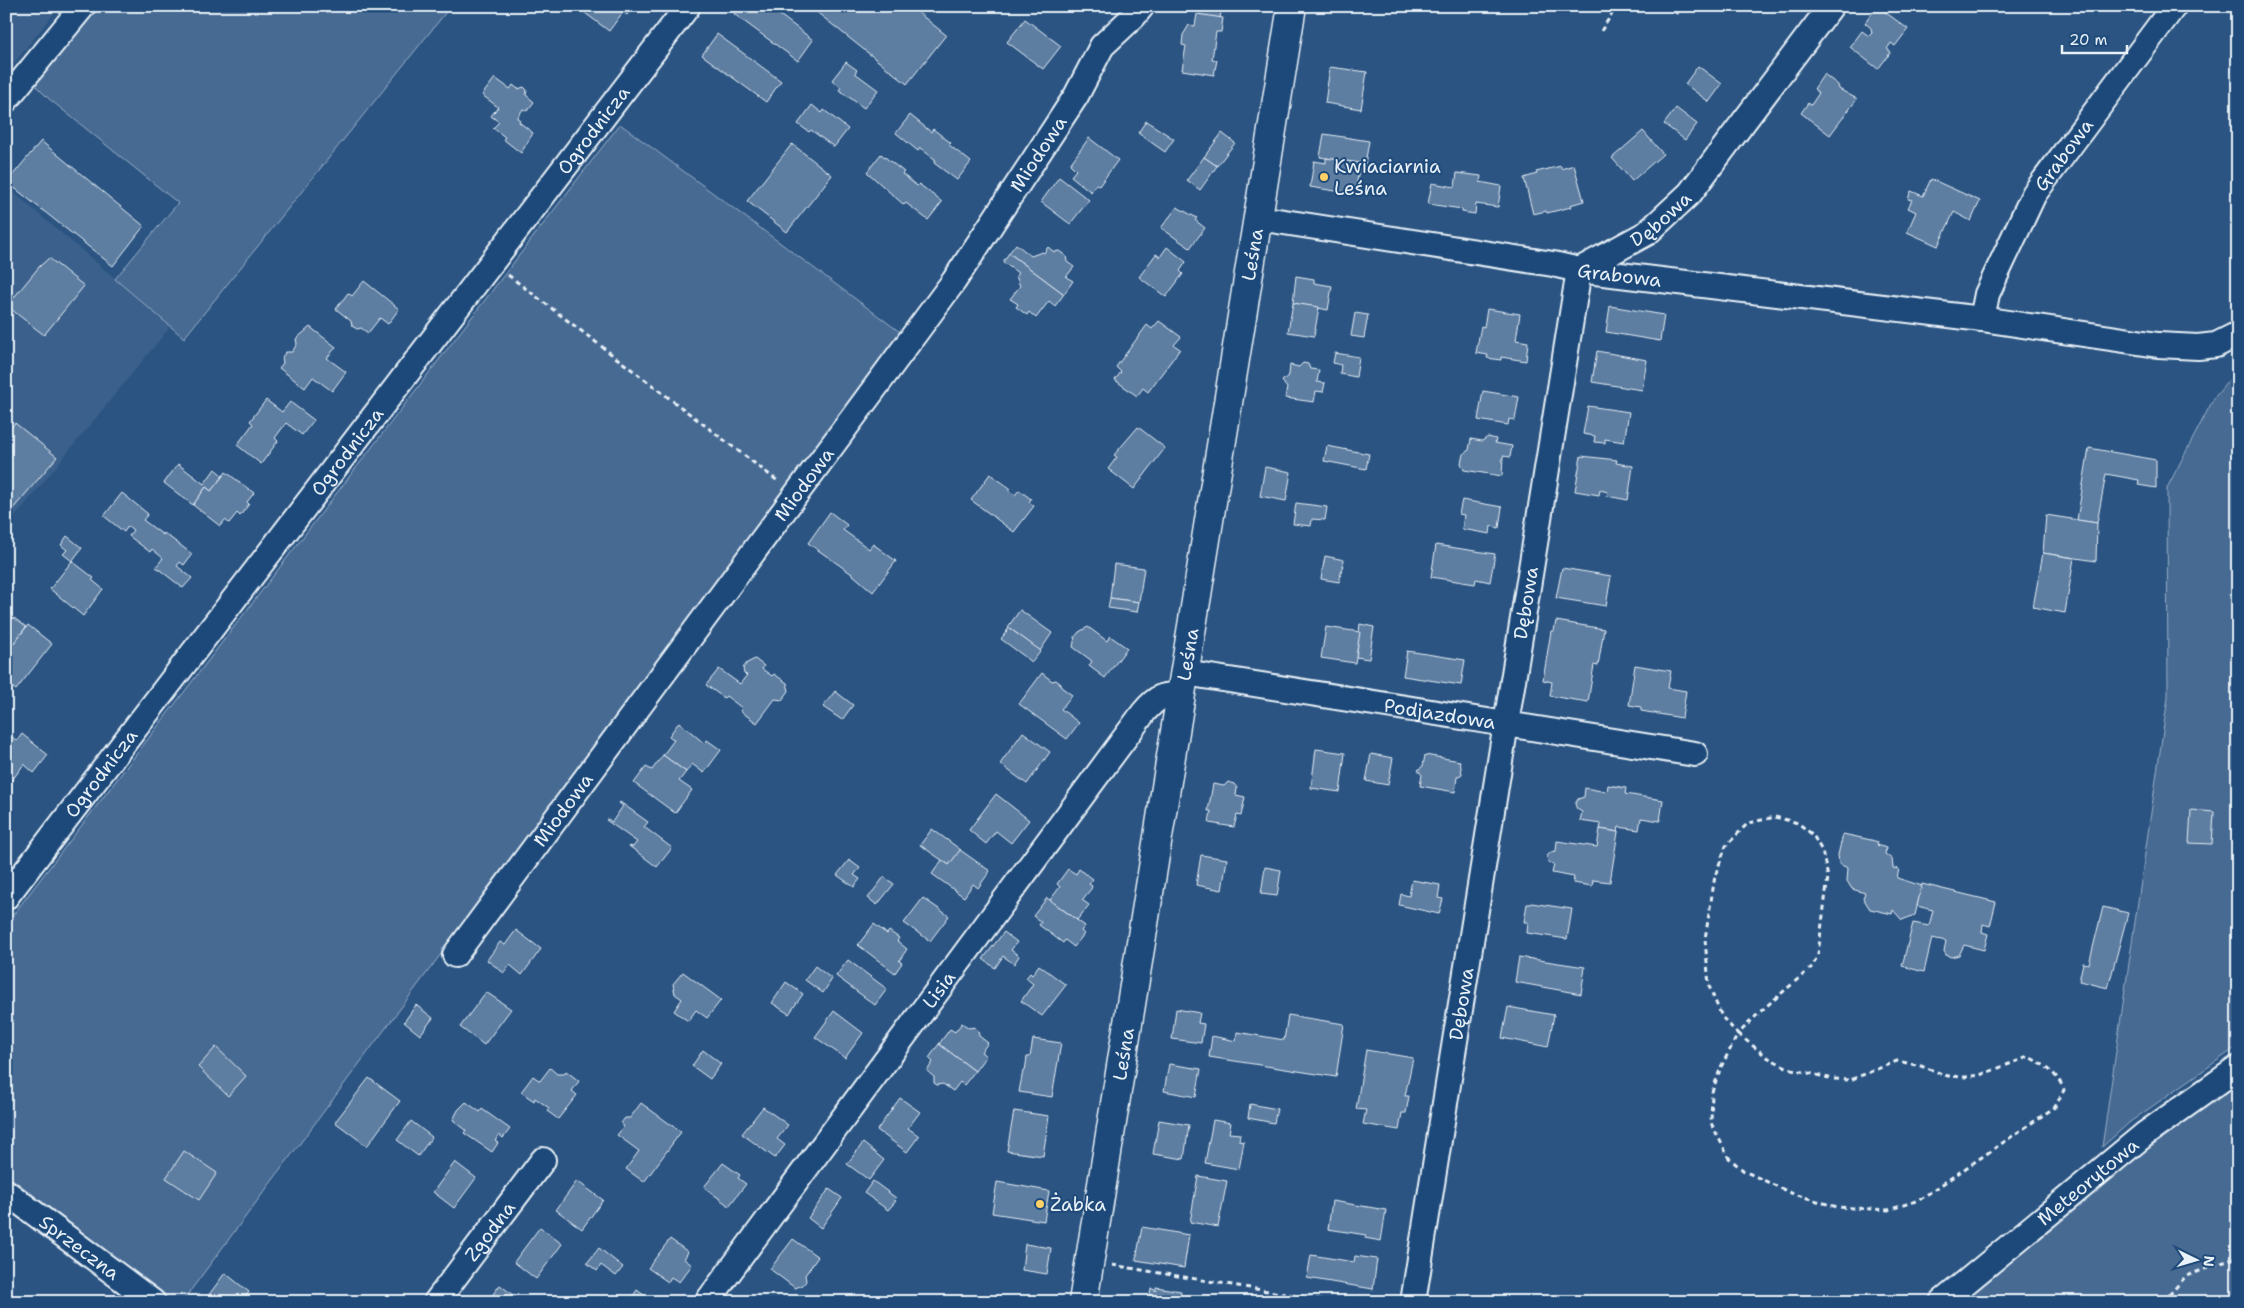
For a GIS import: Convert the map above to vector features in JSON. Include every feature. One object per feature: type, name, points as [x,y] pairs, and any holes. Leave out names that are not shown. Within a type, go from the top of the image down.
[{"type":"street","name":"Ogrodnicza","points":[[6,897],[688,6]]},
{"type":"street","name":"Miodowa","points":[[455,955],[954,281],[1076,96],[1102,46],[1142,6]]},
{"type":"street","name":"Leśna","points":[[1083,1302],[1292,6]]},
{"type":"street","name":"Dębowa","points":[[1413,1302],[1579,270],[1648,233],[1670,214],[1690,192],[1831,6]]},
{"type":"street","name":"Grabowa","points":[[1982,319],[1987,294],[2034,194],[2174,6]]},
{"type":"street","points":[[6,100],[77,14]]},
{"type":"street","name":"Grabowa","points":[[1258,218],[1553,264],[1579,270],[1982,319],[2158,346],[2198,348],[2216,345],[2238,334]]},
{"type":"street","name":"Podjazdowa","points":[[1183,685],[1505,724],[1695,754]]},
{"type":"street","name":"Lisia","points":[[707,1302],[1144,712],[1158,697],[1168,694],[1183,685]]},
{"type":"street","name":"Meteorytowa","points":[[1942,1302],[2146,1134],[2238,1068]]},
{"type":"street","name":"Zgodna","points":[[436,1302],[543,1160]]},
{"type":"street","name":"Sprzeczna","points":[[6,1192],[154,1302]]},
{"type":"path","points":[[1601,31],[1617,6]]},
{"type":"path","points":[[1666,6],[1680,15]]},
{"type":"path","points":[[491,263],[796,494]]},
{"type":"path","points":[[1738,1034],[1721,1067],[1712,1092],[1711,1123],[1729,1158],[1744,1171],[1791,1193],[1837,1208],[1888,1210],[1919,1200],[2055,1107],[2064,1090],[2060,1079],[2039,1061],[2028,1057],[1980,1075],[1965,1077],[1948,1076],[1921,1066],[1897,1061],[1850,1080],[1833,1079],[1788,1068],[1767,1057],[1738,1034],[1722,1017],[1709,986],[1705,939],[1715,876],[1726,846],[1748,823],[1775,817],[1798,823],[1813,835],[1822,851],[1828,877],[1818,954],[1813,966],[1761,1011],[1738,1034]]},
{"type":"path","points":[[2163,1302],[2186,1276],[2238,1257]]},
{"type":"path","points":[[1102,1264],[1334,1302]]},
{"type":"shaded area","points":[[6,6],[60,6],[6,73]]},
{"type":"shaded area","points":[[94,6],[451,6],[184,338],[115,279],[178,203],[48,98],[35,85],[41,70]]},
{"type":"shaded area","points":[[620,124],[904,335],[784,493],[182,1302],[173,1302],[6,1174],[6,924]]},
{"type":"shaded area","points":[[6,186],[171,326],[6,528]]},
{"type":"shaded area","points":[[2238,369],[2238,1046],[2130,1122],[2102,1147],[2168,697],[2167,488],[2214,398]]},
{"type":"shaded area","points":[[2238,1083],[2238,1302],[1954,1302],[2097,1187]]},
{"type":"building","points":[[591,6],[633,6],[627,15],[623,12],[609,31],[585,13]]},
{"type":"building","points":[[740,6],[768,6],[813,40],[798,61],[734,14]]},
{"type":"building","points":[[809,6],[910,6],[946,35],[907,84]]},
{"type":"building","points":[[1201,6],[1222,6],[1220,18],[1200,15]]},
{"type":"building","points":[[1877,6],[1908,29],[1895,46],[1891,43],[1887,49],[1891,52],[1878,69],[1850,47],[1862,31],[1869,36],[1872,33],[1871,28],[1865,23]]},
{"type":"building","points":[[1197,14],[1223,18],[1221,32],[1216,32],[1212,59],[1217,60],[1214,75],[1182,70],[1186,46],[1182,45],[1183,35],[1189,25],[1195,26]]},
{"type":"building","points":[[1025,19],[1061,46],[1043,69],[1007,42]]},
{"type":"building","points":[[717,34],[781,81],[766,102],[702,55]]},
{"type":"building","points":[[846,62],[857,70],[855,73],[878,90],[864,108],[839,90],[841,87],[832,80]]},
{"type":"building","points":[[1698,66],[1722,84],[1709,102],[1685,84]]},
{"type":"building","points":[[1330,67],[1367,72],[1361,109],[1325,103]]},
{"type":"building","points":[[1824,74],[1838,85],[1839,89],[1857,99],[1830,135],[1801,113],[1808,103],[1811,105],[1819,93],[1814,89]]},
{"type":"building","points":[[495,78],[510,89],[513,85],[518,89],[524,87],[527,90],[526,95],[534,102],[527,111],[523,109],[517,118],[520,120],[519,122],[533,133],[521,153],[503,139],[505,137],[493,128],[499,122],[491,116],[498,107],[482,95]]},
{"type":"building","points":[[812,105],[822,113],[824,110],[848,129],[834,147],[811,130],[809,132],[798,124]]},
{"type":"building","points":[[1676,108],[1697,124],[1685,140],[1664,124]]},
{"type":"building","points":[[910,115],[931,132],[933,129],[951,143],[949,145],[971,162],[957,180],[934,163],[936,160],[920,148],[918,151],[896,133]]},
{"type":"building","points":[[1146,121],[1174,139],[1165,152],[1138,133]]},
{"type":"building","points":[[1643,131],[1663,154],[1632,181],[1612,158]]},
{"type":"building","points":[[1222,133],[1235,143],[1217,166],[1204,157]]},
{"type":"building","points":[[1324,134],[1369,141],[1365,164],[1320,157]]},
{"type":"building","points":[[1089,138],[1118,160],[1099,186],[1096,184],[1091,192],[1071,176],[1076,170],[1070,164]]},
{"type":"building","points":[[41,141],[144,226],[113,266],[7,182]]},
{"type":"building","points":[[792,144],[832,175],[787,232],[747,201]]},
{"type":"building","points":[[881,154],[904,172],[902,174],[917,186],[919,184],[942,202],[928,220],[906,203],[904,205],[867,172]]},
{"type":"building","points":[[1204,157],[1217,166],[1200,190],[1187,180]]},
{"type":"building","points":[[1326,158],[1360,163],[1355,194],[1310,187],[1314,161],[1326,163]]},
{"type":"building","points":[[1574,165],[1584,201],[1570,205],[1571,207],[1547,213],[1546,211],[1533,214],[1524,178],[1537,174],[1536,172],[1561,166],[1561,169]]},
{"type":"building","points":[[1457,173],[1481,176],[1480,182],[1501,186],[1498,207],[1476,204],[1475,214],[1462,212],[1462,209],[1428,204],[1432,183],[1455,187]]},
{"type":"building","points":[[1059,177],[1089,200],[1070,224],[1041,202]]},
{"type":"building","points":[[1931,179],[1980,201],[1971,221],[1954,212],[1938,246],[1907,232],[1916,212],[1908,208],[1912,200],[1908,199],[1911,191],[1923,196]]},
{"type":"building","points":[[1177,207],[1197,218],[1195,220],[1205,228],[1190,248],[1161,228]]},
{"type":"building","points":[[1016,244],[1031,256],[1044,253],[1048,247],[1054,252],[1059,251],[1066,256],[1067,262],[1074,267],[1066,277],[1073,281],[1064,294],[1009,253]]},
{"type":"building","points":[[1167,247],[1186,262],[1180,271],[1183,274],[1166,297],[1139,277],[1156,254],[1160,257]]},
{"type":"building","points":[[1009,253],[1064,294],[1055,306],[1049,301],[1036,318],[1029,312],[1027,315],[1016,307],[1018,304],[1010,299],[1020,286],[1016,276],[1018,273],[1003,262]]},
{"type":"building","points":[[49,258],[84,286],[44,335],[7,306],[39,267]]},
{"type":"building","points":[[1296,276],[1314,279],[1314,283],[1332,286],[1328,310],[1293,303]]},
{"type":"building","points":[[364,281],[399,309],[388,324],[380,318],[368,333],[361,328],[357,329],[352,326],[351,321],[336,309],[348,293],[352,296]]},
{"type":"building","points":[[1293,303],[1319,307],[1314,336],[1288,332]]},
{"type":"building","points":[[1610,306],[1664,315],[1660,341],[1606,332]]},
{"type":"building","points":[[1487,309],[1520,314],[1516,340],[1528,342],[1526,361],[1501,357],[1501,360],[1487,358],[1488,355],[1476,353],[1481,326],[1484,327]]},
{"type":"building","points":[[1355,313],[1368,315],[1364,338],[1351,336]]},
{"type":"building","points":[[1159,321],[1181,337],[1174,345],[1180,349],[1148,392],[1143,388],[1137,396],[1115,380],[1121,372],[1116,367],[1147,325],[1152,329]]},
{"type":"building","points":[[310,327],[336,347],[327,358],[346,372],[332,391],[313,377],[305,388],[279,368],[283,363],[282,357],[286,352],[292,352],[297,344],[296,339]]},
{"type":"building","points":[[1597,351],[1647,360],[1642,390],[1592,382]]},
{"type":"building","points":[[1335,353],[1359,357],[1356,377],[1340,374],[1341,365],[1333,363]]},
{"type":"building","points":[[1303,363],[1308,364],[1310,369],[1319,370],[1317,382],[1325,383],[1323,392],[1316,391],[1314,402],[1285,398],[1287,388],[1282,381],[1289,375],[1290,365],[1299,367]]},
{"type":"building","points":[[1483,391],[1519,397],[1515,420],[1509,419],[1508,425],[1478,420]]},
{"type":"building","points":[[266,400],[282,412],[290,402],[314,420],[302,435],[286,423],[275,438],[278,441],[261,464],[237,445],[253,424],[250,421]]},
{"type":"building","points":[[1588,406],[1629,412],[1624,442],[1605,439],[1605,443],[1594,442],[1595,436],[1583,434]]},
{"type":"building","points":[[15,423],[57,457],[6,517],[6,433]]},
{"type":"building","points":[[1138,427],[1165,448],[1134,489],[1108,469],[1117,457],[1114,455]]},
{"type":"building","points":[[1488,437],[1496,439],[1495,443],[1512,446],[1510,457],[1503,456],[1502,476],[1464,470],[1461,463],[1463,454],[1469,450],[1471,439],[1482,441]]},
{"type":"building","points":[[1327,446],[1369,454],[1366,469],[1324,461]]},
{"type":"building","points":[[2089,448],[2156,460],[2156,488],[2138,485],[2139,480],[2106,474],[2097,523],[2077,520]]},
{"type":"building","points":[[1581,456],[1617,460],[1616,463],[1633,466],[1628,500],[1607,496],[1608,492],[1600,490],[1599,495],[1575,491]]},
{"type":"building","points":[[178,464],[204,484],[215,469],[223,476],[211,491],[206,487],[193,505],[164,483]]},
{"type":"building","points":[[1265,467],[1291,472],[1286,501],[1260,496]]},
{"type":"building","points":[[226,472],[254,493],[240,516],[237,513],[229,523],[225,520],[220,526],[193,505],[206,487],[211,491]]},
{"type":"building","points":[[990,474],[1010,488],[1008,490],[1015,495],[1019,490],[1031,499],[1029,502],[1034,506],[1014,532],[971,500]]},
{"type":"building","points":[[122,493],[148,514],[143,520],[192,554],[184,565],[180,562],[177,566],[192,578],[183,588],[156,567],[163,558],[152,549],[150,552],[129,536],[133,530],[128,526],[124,532],[104,516]]},
{"type":"building","points":[[1462,500],[1502,507],[1499,528],[1491,526],[1490,534],[1462,529],[1464,515],[1459,514]]},
{"type":"building","points":[[1296,503],[1327,507],[1325,520],[1312,519],[1311,526],[1293,524]]},
{"type":"building","points":[[830,512],[847,525],[843,530],[869,549],[873,544],[896,561],[873,592],[852,574],[808,543]]},
{"type":"building","points":[[2046,515],[2097,523],[2096,561],[2043,553]]},
{"type":"building","points":[[67,536],[82,548],[72,561],[63,554],[67,550],[61,545]]},
{"type":"building","points":[[1436,545],[1495,554],[1490,582],[1476,579],[1475,584],[1431,577]]},
{"type":"building","points":[[2043,553],[2074,558],[2065,613],[2033,607]]},
{"type":"building","points":[[1325,556],[1344,560],[1339,582],[1321,579]]},
{"type":"building","points":[[72,561],[94,578],[92,580],[103,589],[83,616],[50,589]]},
{"type":"building","points":[[1114,564],[1144,568],[1139,602],[1110,598]]},
{"type":"building","points":[[1562,568],[1611,576],[1606,606],[1556,598]]},
{"type":"building","points":[[1110,598],[1139,602],[1137,612],[1108,608]]},
{"type":"building","points":[[1020,610],[1052,633],[1040,651],[1008,627]]},
{"type":"building","points":[[14,618],[26,627],[6,653],[6,628]]},
{"type":"building","points":[[1556,621],[1604,629],[1598,666],[1594,665],[1588,702],[1550,696],[1552,682],[1543,680],[1551,631],[1554,631]]},
{"type":"building","points":[[1360,624],[1374,627],[1369,659],[1356,657]]},
{"type":"building","points":[[28,625],[52,644],[16,690],[6,682],[6,653]]},
{"type":"building","points":[[1088,627],[1107,641],[1110,636],[1127,648],[1105,678],[1089,666],[1092,661],[1073,647],[1075,637],[1079,632]]},
{"type":"building","points":[[1326,627],[1360,632],[1355,663],[1321,658]]},
{"type":"building","points":[[1009,628],[1041,651],[1032,662],[1001,639]]},
{"type":"building","points":[[1407,651],[1465,660],[1461,685],[1403,676]]},
{"type":"building","points":[[755,659],[764,666],[762,669],[772,676],[774,674],[787,683],[789,691],[782,700],[775,699],[757,723],[740,711],[742,708],[726,696],[724,698],[706,685],[719,669],[740,684],[747,675],[744,674],[743,668],[747,663]]},
{"type":"building","points":[[1635,665],[1671,671],[1668,688],[1686,691],[1682,718],[1641,711],[1641,707],[1629,705]]},
{"type":"building","points":[[1042,673],[1052,681],[1056,680],[1061,684],[1061,687],[1072,695],[1061,709],[1079,723],[1067,739],[1019,704]]},
{"type":"building","points":[[835,691],[853,705],[842,720],[823,707]]},
{"type":"building","points":[[679,722],[705,744],[707,740],[721,750],[704,773],[692,764],[686,772],[663,755],[674,740],[669,736]]},
{"type":"building","points":[[6,732],[17,741],[22,734],[48,755],[34,773],[24,764],[7,787]]},
{"type":"building","points":[[1023,732],[1050,752],[1027,784],[1000,764]]},
{"type":"building","points":[[1316,749],[1345,753],[1340,792],[1311,788]]},
{"type":"building","points":[[1371,754],[1393,758],[1388,785],[1366,781]]},
{"type":"building","points":[[663,755],[686,772],[679,781],[692,790],[675,813],[634,783],[646,767],[652,770]]},
{"type":"building","points":[[1425,755],[1460,761],[1462,774],[1457,777],[1455,792],[1420,786],[1422,775],[1418,770],[1423,766]]},
{"type":"building","points":[[1228,782],[1234,784],[1237,788],[1236,795],[1245,797],[1241,816],[1237,815],[1234,827],[1209,823],[1211,811],[1208,811],[1213,784],[1224,786]]},
{"type":"building","points":[[1608,785],[1626,788],[1625,794],[1663,800],[1660,821],[1641,818],[1639,830],[1619,827],[1618,832],[1600,829],[1601,824],[1580,821],[1582,812],[1577,809],[1575,804],[1578,799],[1584,797],[1585,788],[1607,792]]},
{"type":"building","points":[[996,794],[1029,820],[1011,843],[996,831],[986,844],[969,830]]},
{"type":"building","points":[[620,802],[648,822],[644,827],[672,848],[657,867],[629,846],[633,847],[637,842],[606,820],[608,819],[612,822],[623,806]]},
{"type":"building","points":[[2191,810],[2214,812],[2212,844],[2189,843]]},
{"type":"building","points":[[932,829],[961,850],[949,865],[920,845]]},
{"type":"building","points":[[1600,829],[1618,832],[1610,882],[1593,880],[1592,886],[1573,883],[1574,877],[1552,873],[1554,865],[1548,862],[1547,856],[1551,852],[1556,851],[1557,841],[1597,847]]},
{"type":"building","points":[[1843,834],[1878,842],[1877,845],[1886,848],[1885,854],[1892,859],[1893,868],[1899,869],[1897,878],[1922,886],[1915,915],[1902,920],[1893,910],[1892,914],[1870,909],[1863,898],[1865,893],[1852,889],[1847,881],[1848,868],[1839,864],[1838,855]]},
{"type":"building","points":[[960,850],[990,871],[978,888],[973,884],[964,897],[932,874],[942,860],[949,865]]},
{"type":"building","points":[[1201,855],[1227,859],[1222,890],[1196,885]]},
{"type":"building","points":[[849,860],[860,868],[854,875],[860,879],[854,887],[837,875]]},
{"type":"building","points":[[1265,867],[1281,870],[1277,896],[1261,894]]},
{"type":"building","points":[[1068,869],[1076,874],[1079,869],[1093,879],[1089,884],[1092,886],[1091,889],[1082,900],[1089,905],[1077,920],[1050,900],[1060,887],[1057,884]]},
{"type":"building","points":[[884,877],[894,884],[877,905],[868,898]]},
{"type":"building","points":[[1412,880],[1440,885],[1438,898],[1443,899],[1439,914],[1399,905],[1401,894],[1409,896]]},
{"type":"building","points":[[1922,884],[1996,902],[1990,926],[1983,924],[1982,932],[1988,934],[1984,950],[1964,945],[1959,955],[1951,957],[1946,955],[1944,951],[1946,941],[1932,938],[1924,972],[1902,966],[1913,923],[1929,926],[1933,910],[1917,906]]},
{"type":"building","points":[[923,898],[949,916],[930,941],[904,923]]},
{"type":"building","points":[[1047,898],[1085,926],[1081,931],[1084,934],[1074,947],[1065,940],[1063,943],[1039,925],[1041,922],[1033,916]]},
{"type":"building","points":[[1527,904],[1572,909],[1567,939],[1527,933],[1528,922],[1524,922]]},
{"type":"building","points":[[2103,907],[2128,913],[2108,988],[2079,981],[2083,963],[2089,964]]},
{"type":"building","points":[[874,924],[887,934],[889,931],[899,938],[897,941],[907,949],[899,961],[902,963],[895,973],[858,945]]},
{"type":"building","points":[[516,930],[541,949],[522,975],[510,965],[504,973],[487,960],[500,942],[505,945]]},
{"type":"building","points":[[1004,932],[1017,942],[1011,950],[1019,956],[1014,964],[1003,956],[995,968],[983,959]]},
{"type":"building","points":[[1519,957],[1585,967],[1581,994],[1515,982]]},
{"type":"building","points":[[848,960],[887,989],[875,1005],[836,976]]},
{"type":"building","points":[[1039,965],[1066,985],[1042,1016],[1021,1001],[1033,984],[1026,978],[1030,973],[1032,975]]},
{"type":"building","points":[[815,966],[832,979],[823,993],[805,980]]},
{"type":"building","points":[[683,972],[721,1000],[707,1018],[696,1010],[688,1021],[674,1011],[682,999],[675,994],[673,984]]},
{"type":"building","points":[[786,982],[803,994],[789,1014],[772,1003]]},
{"type":"building","points":[[486,992],[511,1009],[484,1045],[460,1027]]},
{"type":"building","points":[[416,1005],[433,1018],[420,1035],[404,1022]]},
{"type":"building","points":[[1508,1007],[1554,1015],[1548,1047],[1502,1038]]},
{"type":"building","points":[[1176,1009],[1200,1013],[1198,1023],[1204,1024],[1201,1043],[1172,1039]]},
{"type":"building","points":[[834,1011],[863,1033],[845,1058],[815,1037]]},
{"type":"building","points":[[1288,1015],[1344,1024],[1336,1077],[1209,1057],[1212,1036],[1236,1041],[1237,1032],[1284,1040]]},
{"type":"building","points":[[962,1023],[969,1028],[975,1027],[978,1030],[979,1036],[988,1043],[981,1052],[986,1056],[975,1071],[939,1044],[950,1029],[955,1032]]},
{"type":"building","points":[[1033,1039],[1061,1043],[1052,1097],[1019,1092],[1027,1057],[1030,1057]]},
{"type":"building","points":[[939,1044],[975,1071],[964,1085],[960,1082],[953,1091],[943,1084],[937,1085],[934,1083],[934,1077],[927,1071],[933,1062],[929,1058]]},
{"type":"building","points":[[216,1047],[246,1076],[228,1096],[198,1067]]},
{"type":"building","points":[[703,1050],[721,1064],[710,1079],[692,1066]]},
{"type":"building","points":[[1366,1050],[1413,1058],[1405,1096],[1409,1096],[1406,1113],[1402,1113],[1399,1130],[1363,1124],[1366,1110],[1356,1109]]},
{"type":"building","points":[[1169,1064],[1201,1069],[1196,1097],[1164,1091]]},
{"type":"building","points":[[550,1068],[557,1074],[564,1074],[566,1071],[579,1081],[572,1091],[577,1095],[558,1119],[547,1111],[549,1108],[535,1098],[534,1101],[521,1092],[533,1076],[540,1081]]},
{"type":"building","points":[[369,1078],[400,1101],[367,1146],[335,1122]]},
{"type":"building","points":[[900,1098],[920,1112],[908,1128],[919,1136],[907,1152],[877,1130]]},
{"type":"building","points":[[466,1102],[480,1112],[482,1109],[510,1129],[503,1138],[499,1135],[495,1141],[498,1143],[492,1152],[464,1133],[466,1130],[453,1120],[458,1110]]},
{"type":"building","points":[[641,1103],[681,1132],[644,1182],[626,1169],[639,1151],[617,1135],[623,1128],[621,1123],[625,1118],[630,1118]]},
{"type":"building","points":[[1250,1104],[1277,1109],[1274,1123],[1248,1118]]},
{"type":"building","points":[[763,1107],[788,1125],[777,1139],[785,1145],[775,1158],[742,1134]]},
{"type":"building","points":[[1014,1111],[1049,1116],[1043,1156],[1007,1151]]},
{"type":"building","points":[[1159,1120],[1189,1125],[1184,1159],[1153,1154]]},
{"type":"building","points":[[1213,1120],[1231,1123],[1229,1133],[1240,1134],[1239,1141],[1244,1142],[1239,1169],[1205,1163]]},
{"type":"building","points":[[411,1121],[432,1137],[418,1156],[397,1140]]},
{"type":"building","points":[[863,1143],[884,1160],[869,1180],[847,1164]]},
{"type":"building","points":[[184,1151],[217,1173],[199,1200],[166,1178]]},
{"type":"building","points":[[455,1162],[476,1178],[454,1208],[433,1192]]},
{"type":"building","points":[[723,1163],[740,1175],[738,1178],[746,1184],[729,1206],[704,1187]]},
{"type":"building","points":[[1198,1176],[1227,1181],[1218,1227],[1190,1222]]},
{"type":"building","points":[[577,1181],[603,1200],[582,1229],[556,1210]]},
{"type":"building","points":[[873,1181],[896,1198],[894,1200],[896,1201],[888,1210],[864,1193]]},
{"type":"building","points":[[997,1182],[1049,1191],[1044,1221],[992,1213]]},
{"type":"building","points":[[829,1189],[842,1198],[821,1228],[808,1218]]},
{"type":"building","points":[[1332,1201],[1386,1210],[1381,1241],[1365,1238],[1366,1235],[1328,1229]]},
{"type":"building","points":[[540,1227],[562,1244],[536,1279],[514,1262]]},
{"type":"building","points":[[1142,1227],[1189,1235],[1184,1268],[1136,1260]]},
{"type":"building","points":[[670,1239],[688,1252],[684,1259],[692,1265],[679,1282],[671,1277],[668,1282],[648,1268]]},
{"type":"building","points":[[793,1239],[818,1257],[805,1275],[806,1281],[803,1285],[795,1288],[770,1269]]},
{"type":"building","points":[[1025,1244],[1051,1248],[1047,1274],[1022,1270]]},
{"type":"building","points":[[599,1248],[623,1267],[616,1276],[601,1265],[597,1271],[587,1263]]},
{"type":"building","points":[[1311,1255],[1354,1262],[1355,1256],[1377,1259],[1373,1289],[1307,1278]]},
{"type":"building","points":[[225,1273],[249,1292],[242,1302],[207,1302],[205,1300]]},
{"type":"building","points":[[500,1285],[522,1302],[487,1302]]},
{"type":"building","points":[[1156,1287],[1181,1291],[1180,1302],[1149,1302],[1151,1288],[1156,1291]]},
{"type":"building","points":[[637,1290],[653,1302],[629,1302]]},
{"type":"place","name":"Kwiaciarnia Leśna","points":[[1324,177]]},
{"type":"place","name":"Żabka","points":[[1040,1204]]}]
